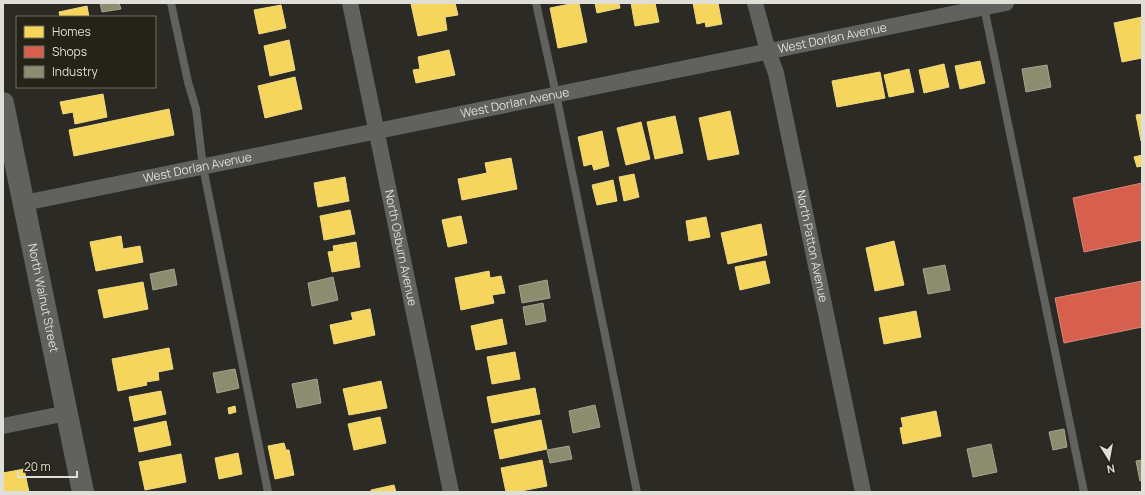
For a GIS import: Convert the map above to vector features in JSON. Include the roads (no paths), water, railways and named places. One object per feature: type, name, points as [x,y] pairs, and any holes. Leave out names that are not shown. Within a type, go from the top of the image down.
[{"type":"main road","name":"North Walnut Street","points":[[3,103],[84,492]]},
{"type":"street","name":"North Osburn Avenue","points":[[350,3],[452,492]]},
{"type":"street","name":"North Patton Avenue","points":[[755,3],[768,51],[776,73],[863,492]]},
{"type":"street","name":"West Dorlan Avenue","points":[[24,203],[1006,3]]},
{"type":"street","points":[[3,426],[67,412]]},
{"type":"lane","points":[[171,3],[188,82],[196,109],[203,167],[268,492]]},
{"type":"lane","points":[[536,3],[637,492]]},
{"type":"lane","points":[[984,7],[1084,492]]}]
